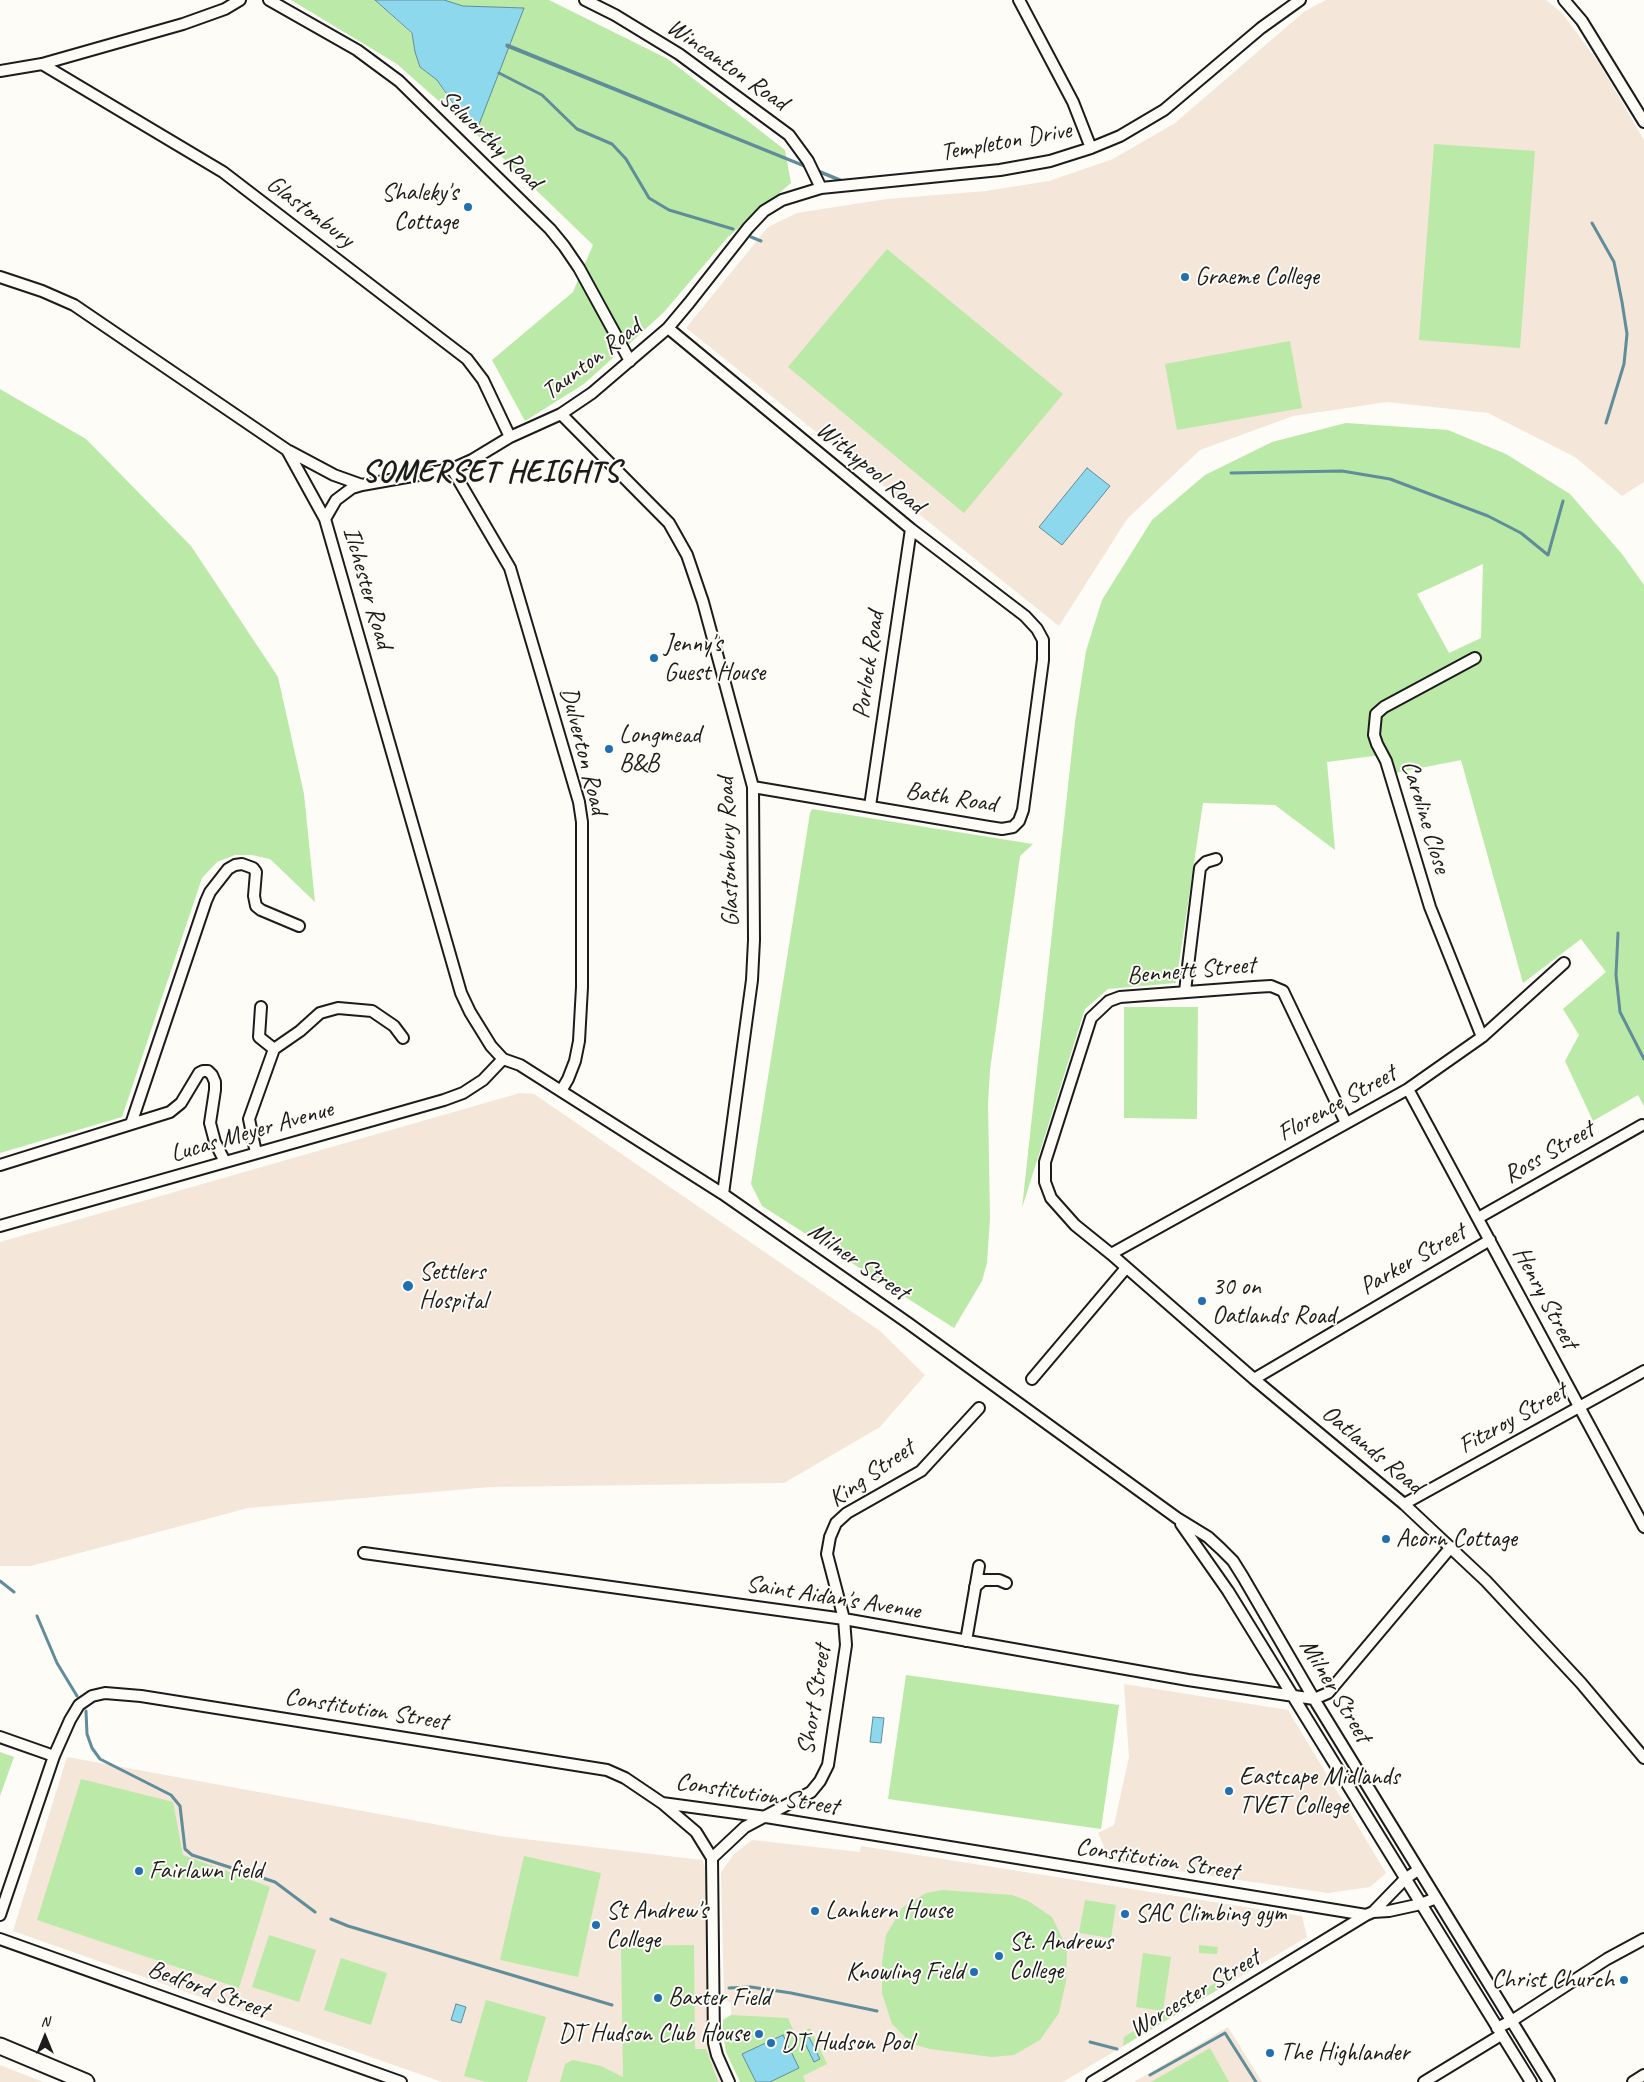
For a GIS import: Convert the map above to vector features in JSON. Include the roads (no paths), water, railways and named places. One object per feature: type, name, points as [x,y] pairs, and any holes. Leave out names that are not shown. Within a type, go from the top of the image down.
[{"type":"main road","points":[[0,2046],[86,2082]]},
{"type":"street","points":[[0,71],[42,64],[190,22],[225,9],[240,0]]},
{"type":"street","name":"Selworthy Road","points":[[269,0],[357,50],[399,80],[550,229],[579,268],[630,361]]},
{"type":"street","name":"Wincanton Road","points":[[586,0],[615,15],[679,54],[789,135],[808,161],[821,188]]},
{"type":"street","points":[[1019,0],[1073,102],[1091,148]]},
{"type":"street","name":"Templeton Drive","points":[[821,188],[1000,170],[1050,161],[1091,148],[1120,136],[1164,110],[1261,28],[1300,0]]},
{"type":"street","points":[[1567,1],[1582,21],[1644,122]]},
{"type":"street","name":"Glastonbury","points":[[42,64],[223,172],[467,359],[483,380],[510,437]]},
{"type":"street","name":"Taunton Road","points":[[325,519],[336,500],[343,493],[362,485],[452,468],[472,460],[510,437],[561,414],[592,393],[668,328],[690,303],[748,228],[764,211],[782,200],[821,188]]},
{"type":"street","name":"Ilchester Road","points":[[0,277],[42,291],[74,305],[287,450],[325,519],[461,993],[480,1030],[503,1059]]},
{"type":"street","name":"Withypool Road","points":[[668,328],[910,529],[1025,616],[1037,629],[1043,640]]},
{"type":"street","name":"Glastonbury Road","points":[[561,414],[669,524],[687,555],[703,602],[753,787],[754,940],[752,980],[723,1194]]},
{"type":"street","points":[[287,450],[334,475],[362,485]]},
{"type":"street","name":"Dulverton Road","points":[[452,468],[510,568],[579,802],[582,822],[582,987],[579,1041],[575,1061],[561,1091]]},
{"type":"street","name":"Porlock Road","points":[[870,806],[910,529]]},
{"type":"street","name":"Bath Road","points":[[753,787],[996,828],[1013,827],[1019,821],[1023,810],[1043,660],[1043,640]]},
{"type":"street","name":"Caroline Close","points":[[1475,658],[1384,707],[1376,714],[1374,735],[1386,761],[1430,907],[1482,1037]]},
{"type":"street","points":[[1185,991],[1200,868],[1206,862],[1216,859]]},
{"type":"street","points":[[132,1124],[206,901],[210,892],[228,870],[235,865],[242,864],[253,868],[256,872],[257,881],[254,896],[256,906],[261,910],[299,926]]},
{"type":"street","name":"Florence Street","points":[[1111,1254],[1408,1089],[1482,1037],[1564,963]]},
{"type":"street","name":"Bennett Street","points":[[1051,1198],[1045,1182],[1044,1162],[1091,1018],[1109,1001],[1120,997],[1271,986],[1283,991],[1346,1123]]},
{"type":"street","points":[[261,1007],[259,1037],[274,1049]]},
{"type":"street","points":[[256,1153],[249,1119],[274,1049],[300,1031],[320,1013],[338,1008],[372,1011],[389,1022],[403,1038]]},
{"type":"street","name":"Milner Street","points":[[503,1059],[520,1064],[723,1194],[908,1322],[1176,1518],[1208,1537],[1233,1561],[1314,1699],[1418,1870],[1513,2020],[1549,2082]]},
{"type":"street","name":"Lucas Meyer Avenue","points":[[0,1226],[457,1095],[483,1080],[503,1059]]},
{"type":"street","points":[[0,1165],[132,1124],[176,1108],[199,1073],[208,1071],[215,1082],[210,1123],[211,1133],[225,1162]]},
{"type":"street","name":"Henry Street","points":[[1408,1089],[1644,1527]]},
{"type":"street","name":"Ross Street","points":[[1478,1218],[1642,1125]]},
{"type":"street","name":"Oatlands Road","points":[[1051,1198],[1074,1225],[1111,1254],[1254,1379],[1404,1504],[1451,1547],[1486,1581],[1582,1683],[1644,1758]]},
{"type":"street","name":"Parker Street","points":[[1254,1379],[1490,1240]]},
{"type":"street","points":[[1032,1380],[1126,1268]]},
{"type":"street","name":"Fitzroy Street","points":[[1404,1504],[1644,1371]]},
{"type":"street","name":"King Street","points":[[844,1619],[827,1554],[830,1537],[836,1523],[847,1513],[921,1471],[979,1408]]},
{"type":"street","name":"Milner Street","points":[[1176,1518],[1224,1584],[1530,2082]]},
{"type":"street","points":[[1314,1699],[1328,1693],[1451,1547]]},
{"type":"street","name":"Saint Aidan's Avenue","points":[[364,1553],[844,1619],[1314,1699]]},
{"type":"street","points":[[966,1641],[979,1566]]},
{"type":"street","points":[[975,1587],[983,1580],[1006,1582]]},
{"type":"street","name":"Short Street","points":[[712,1858],[745,1827],[811,1792],[820,1781],[828,1765],[846,1645],[844,1619]]},
{"type":"street","name":"Constitution Street","points":[[54,1756],[79,1705],[92,1696],[105,1693],[141,1696],[607,1770],[625,1778],[662,1803],[766,1817],[1369,1914]]},
{"type":"street","points":[[0,1737],[54,1756],[0,1915]]},
{"type":"street","points":[[662,1803],[696,1832],[712,1858],[714,2043],[717,2055],[729,2082]]},
{"type":"street","name":"Worcester Street","points":[[1092,2082],[1369,1914],[1418,1870]]},
{"type":"street","name":"Worcester Street","points":[[1369,1914],[1421,1904],[1436,1898]]},
{"type":"street","name":"Bedford Street","points":[[0,1939],[401,2082]]},
{"type":"street","points":[[1424,2082],[1513,2020],[1607,1959],[1644,1939]]},
{"type":"street","points":[[1633,2082],[1644,2075]]},
{"type":"water","points":[[375,0],[444,0],[463,6],[524,8],[478,127],[459,112],[437,80],[420,67],[412,33]]},
{"type":"water","points":[[1087,468],[1110,486],[1062,545],[1039,527]]},
{"type":"water","points":[[873,1717],[884,1718],[881,1743],[870,1742]]},
{"type":"water","points":[[456,2004],[466,2007],[461,2023],[451,2020]]},
{"type":"water","points":[[783,2035],[799,2068],[770,2082],[756,2082],[742,2054]]},
{"type":"water","points":[[809,2037],[820,2059],[814,2062],[803,2039]]},
{"type":"waterway","points":[[507,45],[807,167]]},
{"type":"waterway","points":[[507,46],[807,167]]},
{"type":"waterway","points":[[499,73],[542,95],[577,129],[612,144],[626,159],[649,198],[669,210],[733,229]]},
{"type":"waterway","points":[[815,170],[844,182]]},
{"type":"waterway","points":[[816,170],[845,182]]},
{"type":"waterway","points":[[1592,223],[1614,262],[1627,334],[1624,364],[1606,423]]},
{"type":"waterway","points":[[751,237],[761,241]]},
{"type":"waterway","points":[[1231,473],[1342,471],[1390,479],[1488,516],[1521,533],[1548,555],[1563,501]]},
{"type":"waterway","points":[[1618,933],[1616,975],[1620,1012],[1644,1059]]},
{"type":"waterway","points":[[0,1581],[14,1592]]},
{"type":"waterway","points":[[37,1616],[57,1663],[77,1696]]},
{"type":"waterway","points":[[86,1711],[87,1734],[92,1748],[100,1759],[171,1795],[180,1806],[185,1849],[192,1855],[275,1882],[315,1912]]},
{"type":"waterway","points":[[331,1919],[348,1926],[612,2005]]},
{"type":"waterway","points":[[729,1988],[751,1987],[791,1993],[877,2011]]},
{"type":"waterway","points":[[1150,2075],[1225,2033],[1256,2082]]},
{"type":"waterway","points":[[1090,2042],[1117,2049]]},
{"type":"place","name":"Shaleky's Cottage","points":[[468,207]]},
{"type":"place","name":"Graeme College","points":[[1185,277]]},
{"type":"place","name":"Jenny's Guest House","points":[[654,658]]},
{"type":"place","name":"Longmead B&B","points":[[609,749]]},
{"type":"place","name":"Settlers Hospital","points":[[408,1286]]},
{"type":"place","name":"30 on Oatlands Road","points":[[1202,1301]]},
{"type":"place","name":"Acorn Cottage","points":[[1386,1539]]},
{"type":"place","name":"Eastcape Midlands TVET College","points":[[1229,1791]]},
{"type":"place","name":"Fairlawn field","points":[[139,1871]]},
{"type":"place","name":"Lanhern House","points":[[815,1911]]},
{"type":"place","name":"SAC Climbing gym","points":[[1125,1914]]},
{"type":"place","name":"St Andrew's College","points":[[596,1925]]},
{"type":"place","name":"St. Andrews College","points":[[999,1956]]},
{"type":"place","name":"Knowling Field","points":[[974,1972]]},
{"type":"place","name":"Christ Church","points":[[1624,1980]]},
{"type":"place","name":"Baxter Field","points":[[658,1998]]},
{"type":"place","name":"DT Hudson Club House","points":[[759,2034]]},
{"type":"place","name":"DT Hudson Pool","points":[[771,2043]]},
{"type":"place","name":"The Highlander","points":[[1270,2053]]},
{"type":"district","name":"SOMERSET HEIGHTS","points":[[491,473]]}]
